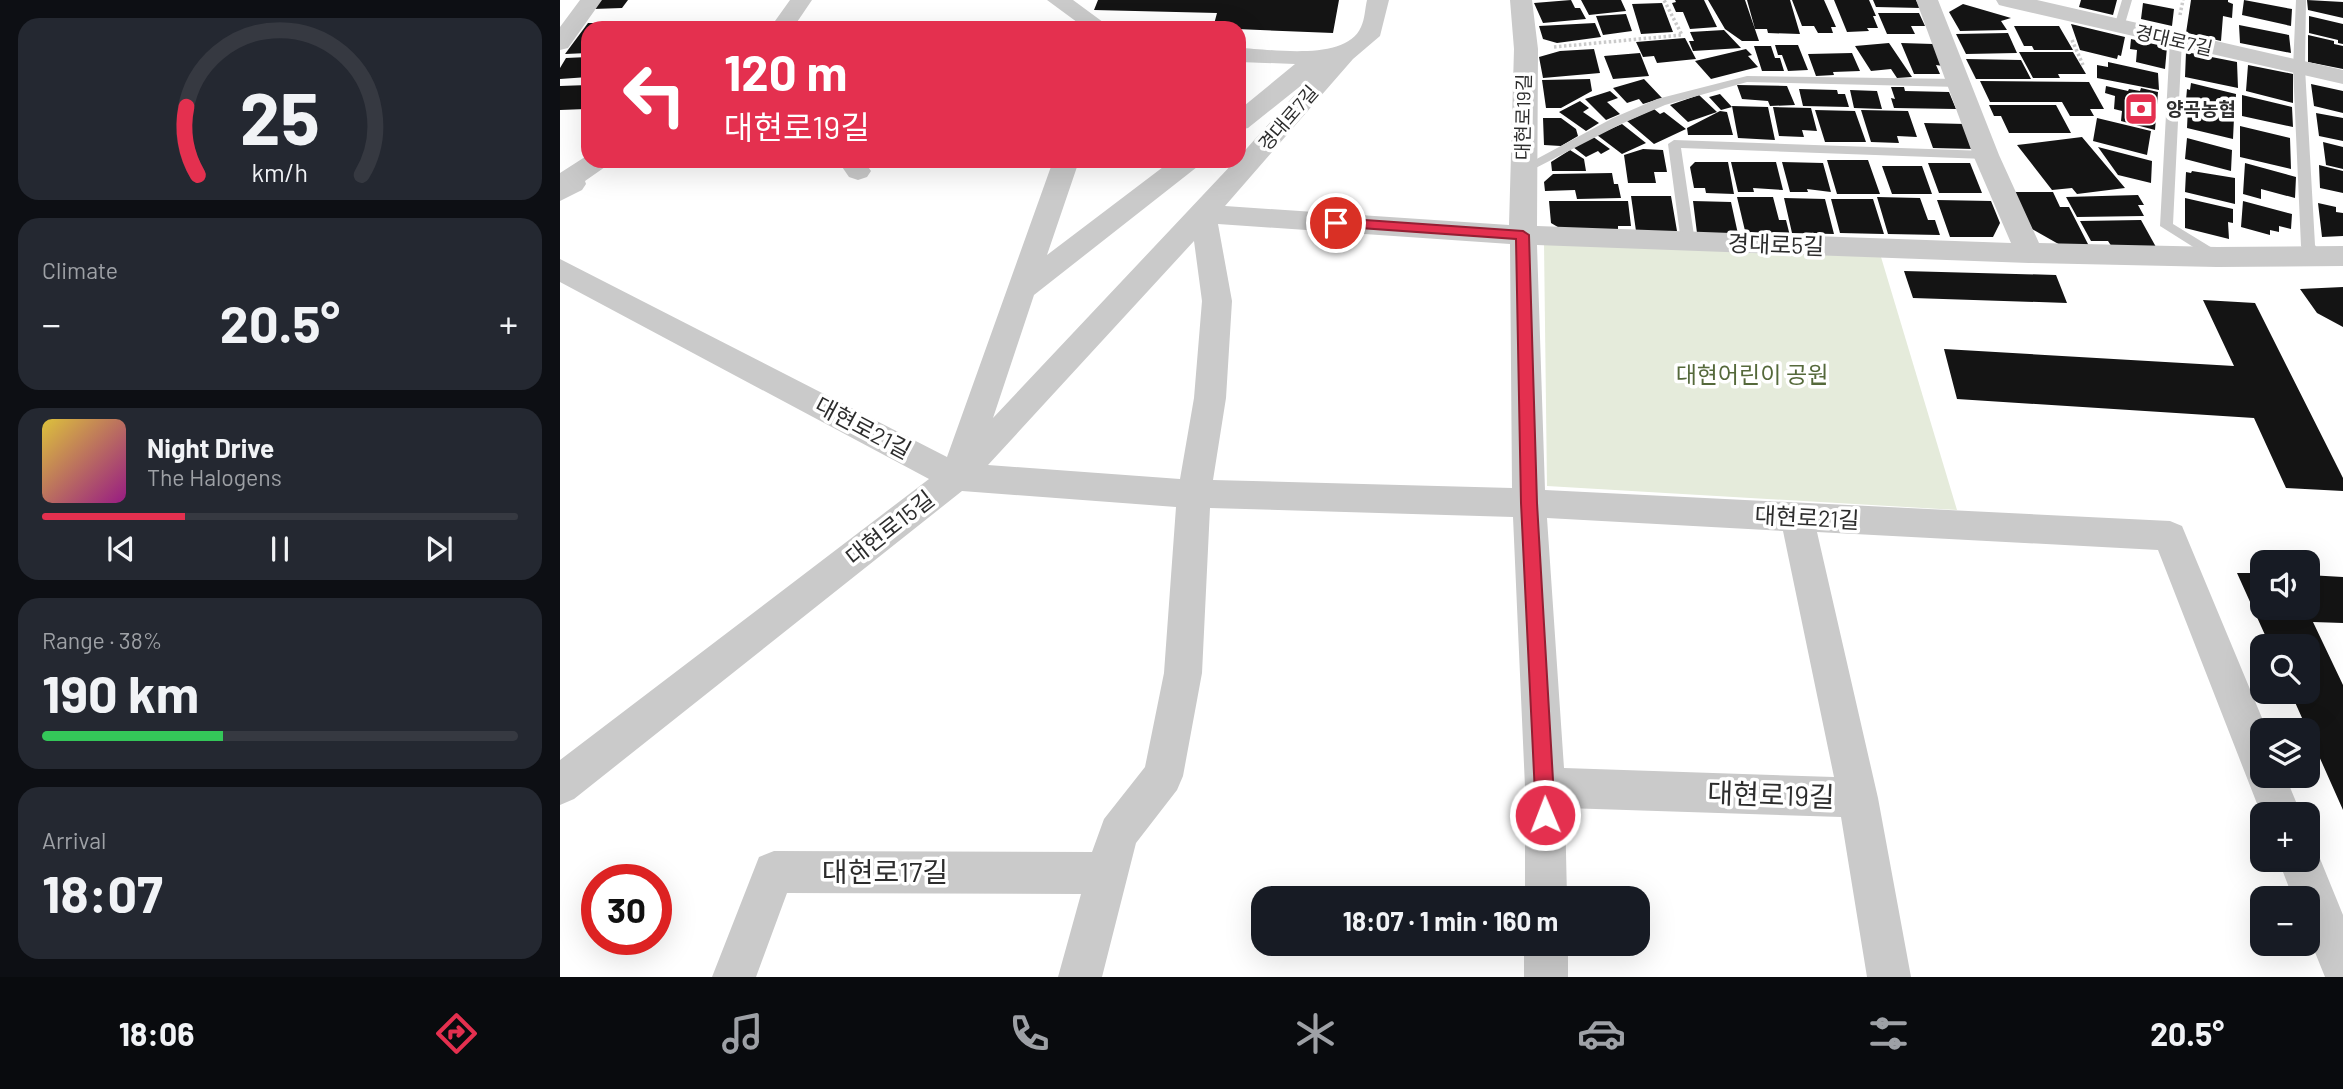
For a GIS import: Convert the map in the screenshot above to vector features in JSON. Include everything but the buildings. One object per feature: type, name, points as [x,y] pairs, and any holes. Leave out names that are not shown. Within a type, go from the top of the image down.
[{"type":"street","points":[[560,43],[591,0]]},
{"type":"street","points":[[786,21],[801,0]]},
{"type":"street","points":[[1058,0],[1090,21]]},
{"type":"street","name":"경대로7길","points":[[1246,166],[1345,54],[1372,31],[1378,0]]},
{"type":"street","name":"대현로19길","points":[[1521,0],[1526,49],[1522,170],[1529,503],[1545,787],[1546,886]]},
{"type":"street","points":[[1927,0],[1986,155],[2029,253]]},
{"type":"street","name":"경대로7길","points":[[2007,0],[2343,77]]},
{"type":"street","name":"경대로7길","points":[[1246,55],[1310,58],[1345,54]]},
{"type":"street","points":[[1246,116],[1304,72],[1310,58]]},
{"type":"street","points":[[560,192],[573,184],[568,180],[586,168]]},
{"type":"street","name":"대현로15길","points":[[560,785],[956,477],[1064,168]]},
{"type":"street","points":[[1022,289],[1179,168]]},
{"type":"street","name":"경대로7길","points":[[956,477],[1244,168]]},
{"type":"street","points":[[1080,977],[1118,833],[1163,776],[1184,673],[1194,494],[1210,398],[1217,301],[1203,214],[1523,235]]},
{"type":"street","name":"경대로5길","points":[[1523,235],[2029,253],[2330,257]]},
{"type":"street","name":"대현로21길","points":[[560,269],[956,477],[1194,494],[1529,503],[2170,536],[2250,736]]},
{"type":"street","points":[[1797,518],[1858,798]]},
{"type":"street","name":"대현로19길","points":[[1545,787],[1858,798],[1889,977]]},
{"type":"street","name":"대현로17길","points":[[734,977],[774,872],[1108,873]]},
{"type":"street","points":[[2304,872],[2343,968]]},
{"type":"street","points":[[1546,956],[1546,977]]},
{"type":"lane","points":[[2119,27],[2127,0]]},
{"type":"lane","points":[[2301,0],[2298,68],[2308,246],[2330,257]]},
{"type":"lane","points":[[2176,40],[2166,226],[2217,257]]},
{"type":"lane","points":[[1522,170],[1616,121],[1661,102],[1746,79],[1959,83]]},
{"type":"lane","points":[[1688,242],[1674,144],[1986,155]]},
{"type":"path","points":[[1526,49],[1682,35],[1664,0]]},
{"type":"green space","name":"대현어린이 공원","points":[[1544,243],[1881,257],[1957,510],[1547,486]]},
{"type":"place","name":"양곡농협","points":[[2141,109]]},
{"type":"route","points":[[1336,223],[1523,235],[1529,503],[1545,815]]}]
